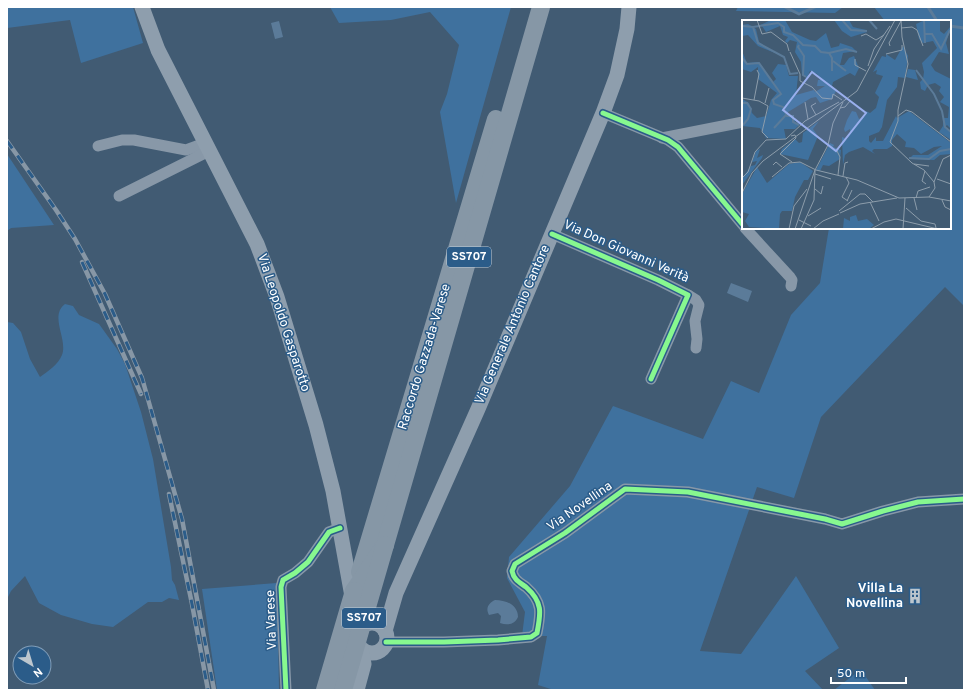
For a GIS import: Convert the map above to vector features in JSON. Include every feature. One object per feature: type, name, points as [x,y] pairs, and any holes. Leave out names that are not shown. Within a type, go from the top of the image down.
[{"type":"highway","name":"Raccordo Gazzada-Varese","points":[[343,690],[385,545],[389,505],[528,7]]},
{"type":"highway","name":"Raccordo Gazzada-Varese","points":[[325,690],[353,591],[389,505],[541,7]]},
{"type":"highway","name":"Raccordo Gazzada-Varese","points":[[353,591],[385,545]]},
{"type":"main road","name":"Via Leopoldo Gasparotto","points":[[142,7],[158,50],[257,244],[277,297],[316,425],[333,491],[353,591],[364,627],[357,641],[368,651]]},
{"type":"main road","name":"Via Generale Antonio Cantore","points":[[386,636],[396,594],[478,409],[603,114],[617,75],[627,29],[629,7]]},
{"type":"main road","name":"Via Generale Antonio Cantore","points":[[364,627],[396,594]]},
{"type":"main road","points":[[358,690],[368,651],[381,650],[386,636],[379,625],[364,627]]},
{"type":"street","points":[[603,114],[668,140],[678,147],[742,224]]},
{"type":"street","points":[[662,138],[742,122]]},
{"type":"street","points":[[98,146],[122,140],[134,140],[186,150],[207,147]]},
{"type":"street","points":[[119,196],[207,147]]},
{"type":"street","points":[[746,229],[790,277],[792,280],[791,286]]},
{"type":"street","name":"Via Don Giovanni Verità","points":[[552,234],[658,280],[696,300],[699,305],[695,321],[697,339],[696,348]]},
{"type":"street","name":"Via Don Giovanni Verità","points":[[651,379],[688,295]]},
{"type":"street","name":"Via Novellina","points":[[386,636],[444,642],[531,637],[537,633],[541,613],[539,602],[527,588],[513,577],[512,571],[515,564],[565,533],[625,489],[688,492],[825,519],[842,524],[883,510],[918,502],[964,499]]},
{"type":"street","name":"Via Varese","points":[[286,690],[281,587],[283,580],[295,573],[308,562],[329,532],[340,528]]},
{"type":"shaded area","points":[[7,7],[133,7],[143,43],[81,63],[70,20],[7,28]]},
{"type":"shaded area","points":[[330,7],[511,7],[456,203],[440,112],[447,94],[459,45],[430,12],[391,20],[339,23]]},
{"type":"shaded area","points":[[738,7],[843,7],[835,13],[736,11]]},
{"type":"shaded area","points":[[874,7],[964,7],[964,306],[945,287],[821,417],[794,498],[757,487],[700,651],[741,654],[796,576],[839,648],[805,671],[823,690],[554,690],[538,685],[547,636],[522,636],[525,612],[507,578],[509,557],[570,486],[613,406],[703,439],[731,381],[759,393],[791,315],[820,283],[829,229],[951,229],[951,20],[884,20]]},
{"type":"shaded area","points":[[279,21],[283,37],[275,39],[271,23]]},
{"type":"shaded area","points":[[7,154],[54,225],[11,228],[7,231]]},
{"type":"shaded area","points":[[731,283],[752,291],[748,302],[727,293]]},
{"type":"shaded area","points":[[65,304],[73,306],[79,315],[99,324],[117,349],[125,364],[141,412],[153,459],[172,580],[179,600],[169,598],[162,602],[148,602],[113,627],[92,624],[61,615],[39,603],[25,576],[11,591],[7,599],[7,322],[13,323],[21,332],[30,359],[40,377],[55,365],[62,355],[63,342],[59,315]]},
{"type":"shaded area","points":[[277,583],[279,690],[217,690],[202,589]]},
{"type":"shaded area","points":[[495,600],[507,602],[514,606],[518,617],[515,621],[511,624],[503,624],[500,623],[501,616],[498,613],[489,615],[487,610],[488,606]]},
{"type":"shaded area","points":[[860,670],[875,690],[834,690]]},
{"type":"waterway","points":[[785,7],[799,14],[815,7]]},
{"type":"waterway","points":[[928,7],[936,20]]},
{"type":"waterway","points":[[951,26],[964,28]]},
{"type":"railway","points":[[7,141],[75,239],[105,294],[142,378],[182,519],[214,690]]},
{"type":"railway","points":[[82,262],[141,394]]},
{"type":"railway","points":[[169,494],[208,690]]},
{"type":"cycle path","points":[[603,113],[668,140],[678,147],[742,224]]},
{"type":"cycle path","points":[[552,234],[658,280],[688,295],[651,379]]},
{"type":"cycle path","points":[[386,642],[444,642],[531,637],[537,633],[540,614],[538,603],[532,592],[514,577],[512,571],[515,564],[565,533],[625,489],[688,492],[825,519],[842,524],[918,502],[964,499]]},
{"type":"cycle path","points":[[286,690],[281,587],[283,580],[295,573],[308,562],[329,532],[340,528]]},
{"type":"place","name":"Villa La Novellina","points":[[915,596]]}]
